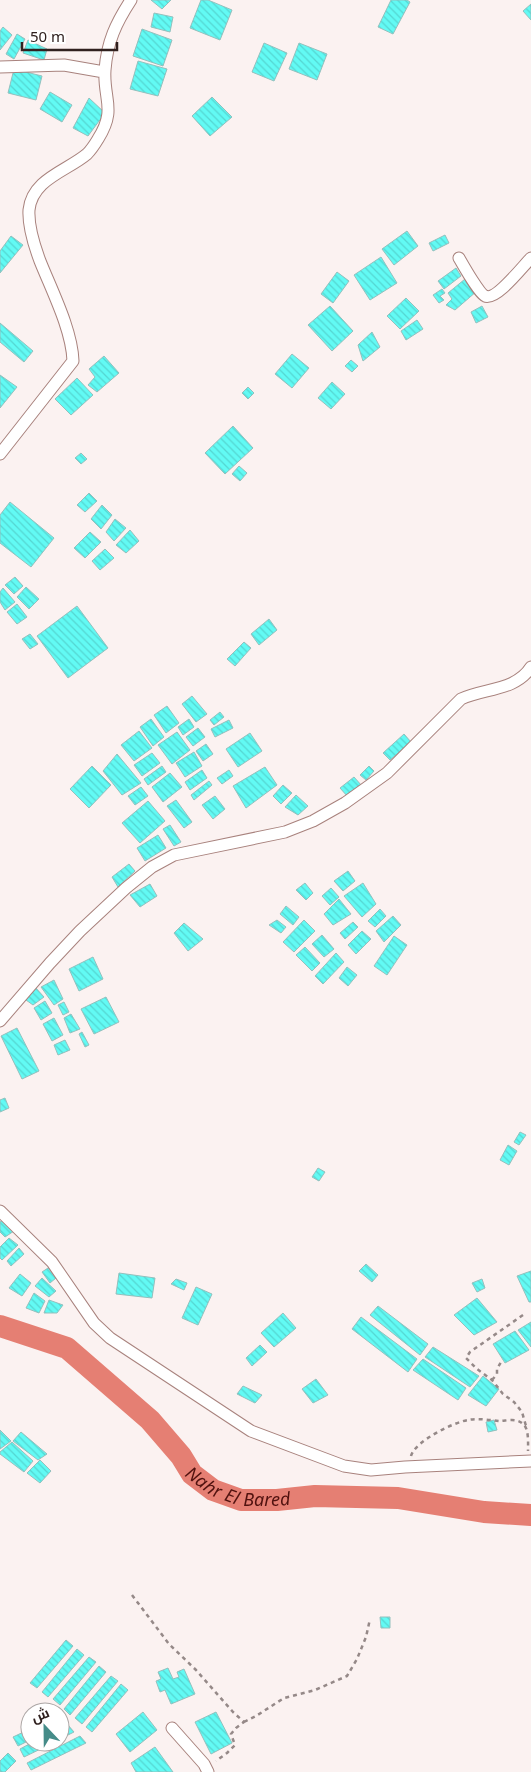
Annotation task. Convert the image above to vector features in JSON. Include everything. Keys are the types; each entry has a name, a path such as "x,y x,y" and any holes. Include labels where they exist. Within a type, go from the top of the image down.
{"street":[{"path":"0,454 73,361 70,340 33,242 29,209 34,194 44,182 88,154 106,125 109,106 104,72 107,50 116,23 131,0"},
{"path":"0,67 64,65 104,72"},
{"path":"458,258 480,292 488,297 494,296 501,290 531,258"},
{"path":"0,1021 50,963 80,932 126,888 152,867 174,855 285,832 312,821 345,803 386,773 461,699 475,693 504,687 516,682 531,667"},
{"path":"0,1211 52,1262 94,1323 110,1338 251,1430 344,1466 371,1470 530,1461"},
{"path":"172,1728 206,1770"}],"path":[{"path":"523,1315 470,1352 466,1358 476,1369 492,1380 503,1394 514,1402 522,1412 530,1461"},
{"path":"492,1380 497,1374 497,1369 501,1362"},
{"path":"408,1467 412,1452 420,1444 456,1423 469,1419 490,1419 517,1421 526,1428"},
{"path":"526,1428 531,1424"},
{"path":"132,1595 169,1644 244,1722"},
{"path":"206,1770 235,1745 230,1734 244,1722 284,1698 315,1690 347,1676 357,1659 366,1637 370,1619"}],"building":[{"path":"151,0 171,0 162,9"},
{"path":"201,0 208,0 232,10 220,40 190,28"},
{"path":"391,0 407,0 410,2 393,34 378,27"},
{"path":"531,4 531,20 523,11"},
{"path":"154,13 173,17 170,32 151,27"},
{"path":"3,27 12,35 0,50 0,31"},
{"path":"142,29 172,40 163,66 133,56"},
{"path":"17,34 25,39 14,59 6,54"},
{"path":"28,40 47,49 44,60 23,53"},
{"path":"264,43 287,53 274,81 252,72"},
{"path":"299,43 327,54 317,80 289,69"},
{"path":"138,61 167,69 158,96 130,89"},
{"path":"14,69 42,76 36,100 8,93"},
{"path":"50,92 72,105 62,122 40,109"},
{"path":"212,97 232,117 210,136 192,116"},
{"path":"89,98 105,113 88,136 73,128"},
{"path":"407,231 418,246 394,265 382,249"},
{"path":"445,235 449,243 433,251 429,243"},
{"path":"11,236 23,245 0,273 0,251"},
{"path":"381,257 397,283 370,300 354,275"},
{"path":"456,268 461,276 444,289 438,281"},
{"path":"337,272 349,281 333,303 321,294"},
{"path":"465,279 477,291 455,310 446,305 452,299 448,293"},
{"path":"442,289 445,293 440,296 444,300 439,303 433,295"},
{"path":"406,298 419,311 400,329 387,316"},
{"path":"330,306 353,331 332,351 308,325"},
{"path":"482,306 488,317 476,323 471,312"},
{"path":"417,320 423,329 406,340 401,331"},
{"path":"0,323 33,351 24,362 0,342"},
{"path":"372,332 380,347 363,361 358,345"},
{"path":"292,354 309,368 292,388 275,374"},
{"path":"104,356 119,373 97,392 88,385 95,377 89,369"},
{"path":"351,360 358,366 352,372 345,366"},
{"path":"0,375 17,387 0,408"},
{"path":"77,378 93,395 71,415 55,399"},
{"path":"332,382 345,394 331,409 318,398"},
{"path":"248,387 254,393 248,399 242,393"},
{"path":"233,426 253,448 225,474 205,453"},
{"path":"81,453 87,459 81,464 75,458"},
{"path":"239,466 247,473 240,481 232,474"},
{"path":"89,493 97,501 85,512 77,505"},
{"path":"10,502 54,538 31,567 0,543 0,515"},
{"path":"102,505 112,515 101,529 91,519"},
{"path":"115,519 126,528 114,541 106,532"},
{"path":"130,530 139,541 126,553 116,545"},
{"path":"90,532 101,542 85,558 74,548"},
{"path":"105,549 114,558 100,570 92,561"},
{"path":"15,577 23,586 14,594 5,585"},
{"path":"26,587 39,599 29,609 17,597"},
{"path":"3,588 15,602 5,610 0,602 0,592"},
{"path":"17,604 27,617 17,624 7,612"},
{"path":"77,606 108,648 68,678 37,636"},
{"path":"269,619 277,630 259,645 251,634"},
{"path":"30,634 38,644 30,649 22,639"},
{"path":"244,642 251,648 235,666 227,659"},
{"path":"192,696 207,714 196,722 182,704"},
{"path":"167,706 179,723 166,733 154,715"},
{"path":"220,712 224,717 214,725 210,720"},
{"path":"151,719 164,737 153,746 140,727"},
{"path":"189,719 194,727 183,735 178,727"},
{"path":"229,720 233,728 215,737 211,729"},
{"path":"198,728 205,737 193,746 186,737"},
{"path":"139,731 152,748 134,761 121,745"},
{"path":"177,732 190,750 172,764 158,745"},
{"path":"250,733 262,751 238,767 226,749"},
{"path":"404,734 411,742 390,760 383,753"},
{"path":"206,744 213,754 203,761 196,751"},
{"path":"194,752 202,766 185,777 176,763"},
{"path":"152,753 160,763 142,776 134,765"},
{"path":"117,754 141,783 122,795 103,771"},
{"path":"92,766 111,785 89,808 70,789"},
{"path":"162,766 166,772 148,785 144,779"},
{"path":"369,766 374,771 366,780 360,775"},
{"path":"265,767 277,785 246,808 233,786"},
{"path":"202,770 207,778 190,790 185,782"},
{"path":"229,770 233,776 222,784 217,778"},
{"path":"170,773 182,787 163,802 152,787"},
{"path":"354,777 362,786 348,797 340,788"},
{"path":"209,781 212,785 194,800 191,795"},
{"path":"283,785 292,793 281,804 273,796"},
{"path":"141,787 148,796 135,805 128,796"},
{"path":"296,795 308,806 298,815 285,807"},
{"path":"215,796 225,809 213,819 202,805"},
{"path":"176,800 192,822 184,828 167,806"},
{"path":"148,801 165,821 140,843 122,823"},
{"path":"170,825 181,842 174,846 163,829"},
{"path":"158,835 166,848 145,861 137,848"},
{"path":"129,864 135,871 118,887 112,877"},
{"path":"348,871 355,881 343,891 334,881"},
{"path":"305,883 313,893 306,900 296,890"},
{"path":"363,883 376,904 362,917 344,896"},
{"path":"150,884 157,896 140,907 130,895"},
{"path":"331,888 339,897 330,905 322,896"},
{"path":"339,899 351,914 333,925 324,914"},
{"path":"286,906 299,917 293,925 280,914"},
{"path":"380,909 386,916 375,927 368,921"},
{"path":"393,916 401,925 384,942 376,931"},
{"path":"277,920 286,927 281,933 269,925"},
{"path":"304,920 315,931 294,952 283,942"},
{"path":"353,922 358,927 345,939 340,933"},
{"path":"184,923 203,939 188,951 174,933"},
{"path":"362,931 371,939 356,954 348,945"},
{"path":"322,935 334,949 324,957 312,944"},
{"path":"394,936 407,945 387,975 374,966"},
{"path":"305,947 320,963 312,971 296,955"},
{"path":"336,953 344,962 323,984 315,976"},
{"path":"93,957 103,979 79,991 69,969"},
{"path":"347,967 357,975 348,986 339,978"},
{"path":"54,980 63,999 54,1005 41,987"},
{"path":"35,987 44,997 33,1005 26,1000"},
{"path":"106,997 119,1022 94,1034 81,1009"},
{"path":"45,1001 52,1013 41,1020 34,1008"},
{"path":"64,1002 69,1012 63,1015 58,1005"},
{"path":"71,1014 80,1029 70,1033 64,1018"},
{"path":"54,1018 63,1035 52,1041 43,1024"},
{"path":"17,1028 39,1071 22,1079 1,1036"},
{"path":"82,1032 89,1045 85,1047 79,1034"},
{"path":"65,1040 70,1050 58,1055 54,1045"},
{"path":"5,1098 9,1108 0,1112 0,1100"},
{"path":"520,1132 526,1135 519,1145 514,1142"},
{"path":"508,1145 517,1151 509,1165 500,1160"},
{"path":"318,1168 325,1172 319,1181 312,1177"},
{"path":"3,1220 14,1231 5,1237 0,1232 0,1222"},
{"path":"9,1238 18,1245 2,1260 0,1258 0,1247"},
{"path":"19,1248 24,1254 11,1266 7,1261"},
{"path":"366,1264 378,1275 372,1282 359,1271"},
{"path":"48,1268 56,1278 50,1283 42,1272"},
{"path":"531,1271 531,1302 529,1302 517,1276"},
{"path":"119,1273 155,1278 152,1298 116,1294"},
{"path":"20,1274 31,1283 22,1296 9,1288"},
{"path":"42,1278 56,1291 49,1297 35,1286"},
{"path":"176,1279 187,1283 184,1290 171,1284"},
{"path":"482,1279 485,1288 477,1292 472,1283"},
{"path":"196,1287 212,1294 198,1325 182,1318"},
{"path":"34,1293 45,1301 39,1313 26,1308"},
{"path":"477,1298 497,1322 474,1335 454,1315"},
{"path":"49,1300 63,1305 57,1313 44,1313"},
{"path":"378,1306 428,1344 420,1355 370,1315"},
{"path":"283,1313 296,1328 274,1347 261,1333"},
{"path":"361,1317 417,1359 408,1372 352,1329"},
{"path":"531,1322 531,1347 518,1330"},
{"path":"515,1331 529,1350 505,1363 493,1344"},
{"path":"260,1345 267,1352 252,1366 246,1358"},
{"path":"433,1347 479,1376 470,1387 425,1357"},
{"path":"423,1359 466,1388 458,1400 413,1370"},
{"path":"483,1376 499,1389 486,1406 468,1395"},
{"path":"316,1379 328,1395 313,1403 302,1389"},
{"path":"243,1386 262,1395 255,1403 237,1394"},
{"path":"494,1420 497,1430 488,1432 486,1422"},
{"path":"0,1430 11,1441 0,1449"},
{"path":"21,1432 47,1454 38,1460 13,1441"},
{"path":"12,1442 33,1461 24,1472 0,1454"},
{"path":"40,1460 51,1471 40,1483 27,1473"},
{"path":"380,1617 390,1617 390,1628 381,1628"},
{"path":"66,1640 73,1646 37,1688 30,1683"},
{"path":"77,1649 84,1655 48,1697 42,1692"},
{"path":"89,1657 96,1662 63,1702 56,1702 53,1699"},
{"path":"99,1666 106,1672 70,1715 70,1702"},
{"path":"168,1668 173,1679 179,1677 177,1672 184,1669 195,1694 171,1704 165,1690 160,1692 156,1681 161,1679 158,1672"},
{"path":"111,1676 118,1681 82,1724 75,1718"},
{"path":"121,1684 128,1690 92,1732 86,1727"},
{"path":"143,1712 157,1730 130,1752 116,1734"},
{"path":"216,1712 232,1743 211,1754 195,1722"},
{"path":"20,1734 20,1745 18,1746 13,1737"},
{"path":"80,1736 86,1743 70,1751 70,1741"},
{"path":"155,1747 173,1772 136,1772 131,1763"},
{"path":"22,1752 34,1752 24,1757"},
{"path":"49,1752 68,1752 31,1770 27,1763"},
{"path":"8,1753 16,1761 5,1772 0,1772 0,1761"}],"waterway":[{"name":"Nahr El Bared","path":"0,1326 67,1348 150,1420 181,1456 192,1474 213,1490 241,1500 277,1500 315,1496 398,1498 484,1512 531,1515"}]}
